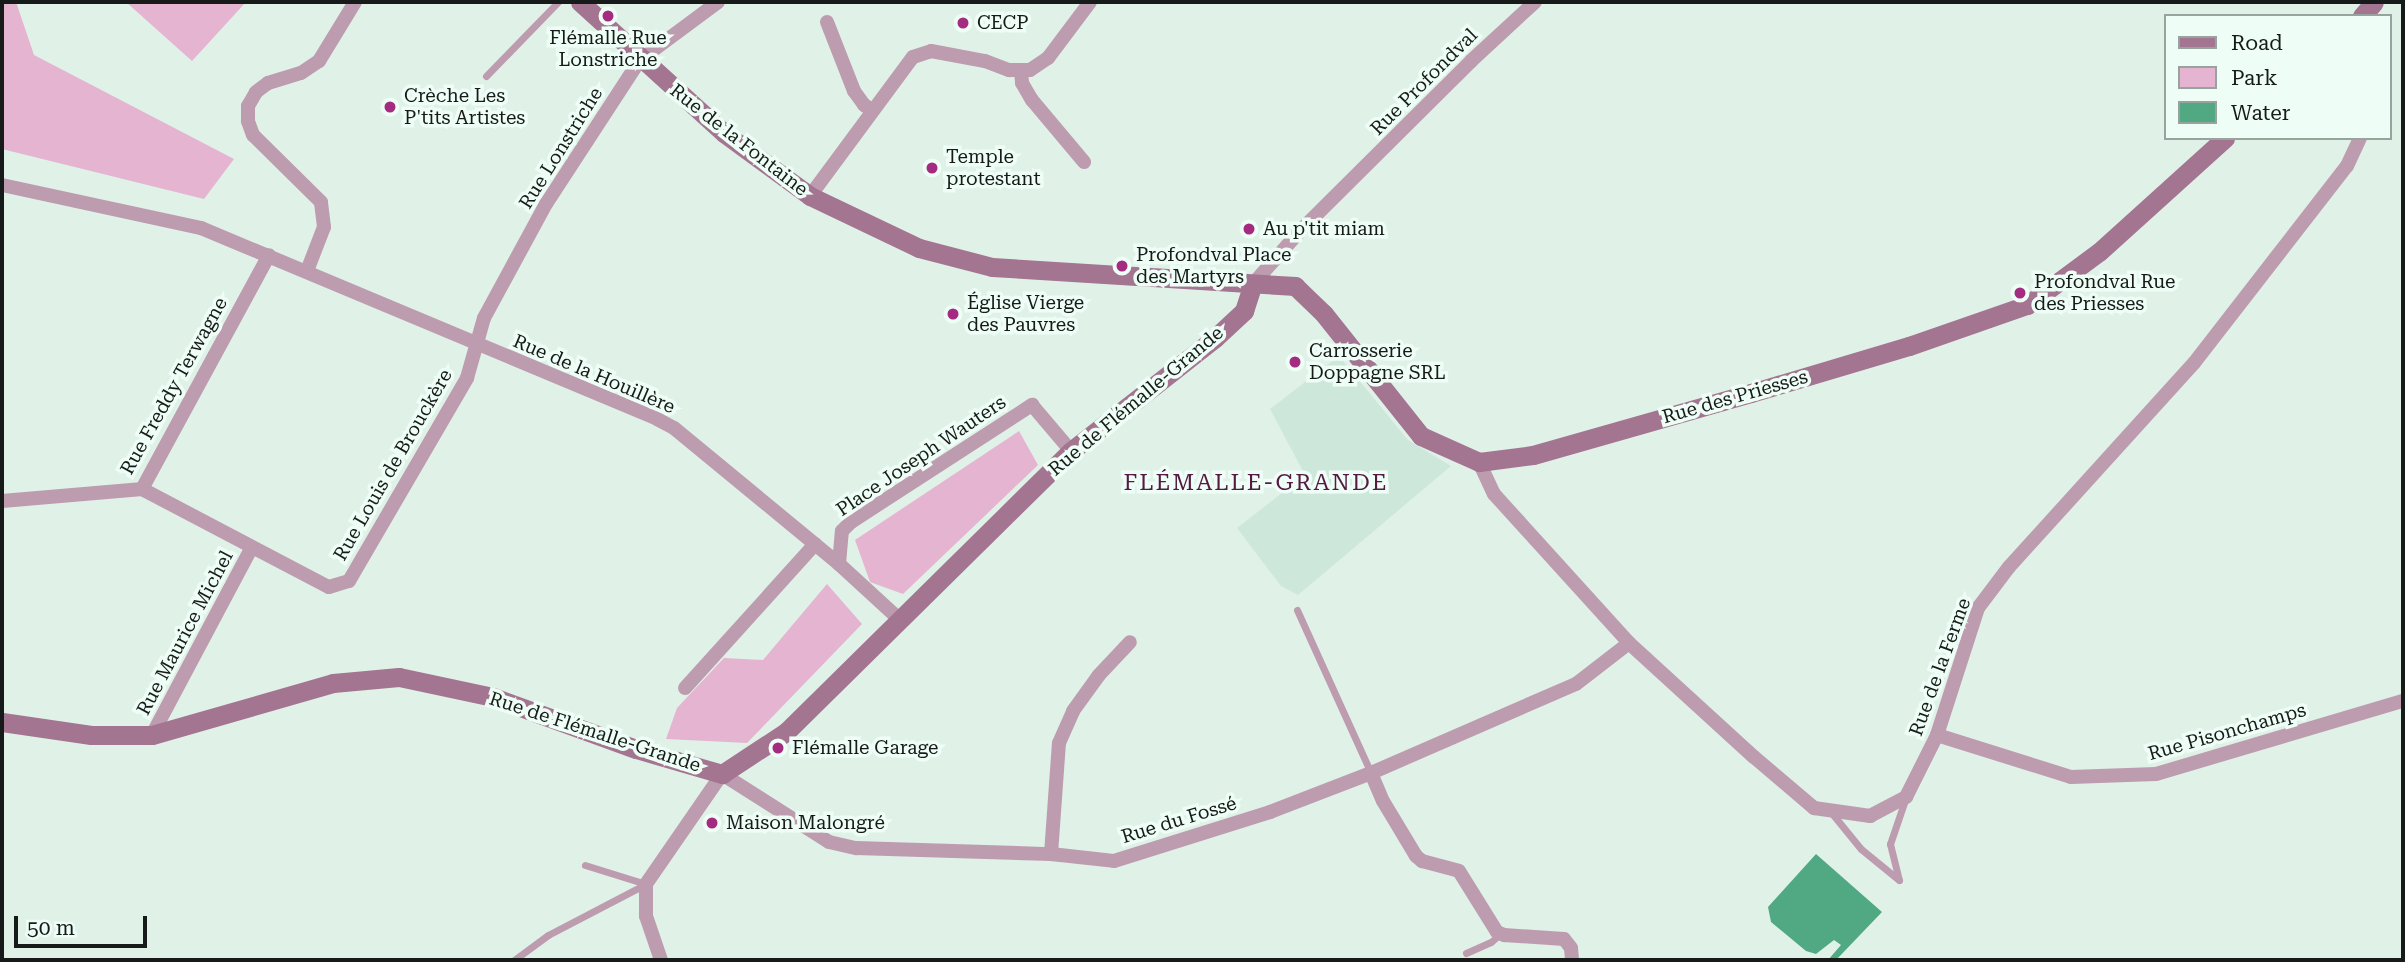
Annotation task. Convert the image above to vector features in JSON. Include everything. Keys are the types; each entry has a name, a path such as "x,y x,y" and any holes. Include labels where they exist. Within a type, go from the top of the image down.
{"street":[{"path":"307,271 324,228 321,202 253,135 248,121 248,106 256,92 268,83 314,65 355,2"},
{"name":"Rue de la Fontaine","path":"580,2 640,60 724,133 810,197 919,248 992,267 1253,284"},
{"name":"Rue Lonstriche","path":"475,345 484,318 546,204 640,60 718,2"},
{"path":"810,197 905,65 921,52 940,52 1021,71 1039,66 1090,2"},
{"name":"Rue Profondval","path":"1253,284 1299,232 1535,2"},
{"path":"827,22 855,90 864,105 872,110"},
{"path":"1021,71 1028,94 1084,162"},
{"name":"Rue des Priesses","path":"1479,462 1533,455 1751,393 1909,346 2027,305 2045,295 2099,252 2223,140"},
{"name":"Rue de la Ferme","path":"1906,797 1937,736 1978,608 2009,567 2202,353 2347,166 2359,140"},
{"name":"Rue de la Houillère","path":"2,185 201,228 674,428 839,564 899,619"},
{"name":"Rue Freddy Terwagne","path":"2,501 142,489 269,255"},
{"path":"1253,284 1294,286 1325,314 1421,436 1479,462 1493,494 1629,643 1814,808 1870,816 1906,797"},
{"name":"Rue de Flémalle-Grande","path":"2,722 91,735 152,735 333,683 399,677 493,697 636,749 722,774 786,732 1071,452 1244,311 1253,284"},
{"name":"Rue Louis de Brouckère","path":"142,489 251,549 329,587 349,581 467,378 475,345"},
{"name":"Place Joseph Wauters","path":"839,564 842,531 851,522 1032,405 1071,452"},
{"path":"685,688 815,544"},
{"name":"Rue Maurice Michel","path":"152,735 251,549"},
{"path":"1051,854 1059,743 1073,711 1099,675 1130,642"},
{"name":"Rue du Fossé","path":"722,774 829,842 856,848 1051,854 1114,861 1270,812 1371,772 1576,684 1629,643"},
{"name":"Rue Pisonchamps","path":"1937,736 2071,777 2156,774 2403,701"},
{"path":"1371,772 1416,856 1422,861 1458,871 1500,933 1564,939 1572,948 1572,960"},
{"path":"661,960 646,916 646,884 722,774"}],"lane":[{"path":"485,76 558,2"},
{"path":"1297,610 1371,772"},
{"path":"1830,810 1861,849 1899,880 1890,844 1906,797"},
{"path":"586,864 646,884"},
{"path":"513,960 548,935 646,884"},
{"path":"1466,953 1491,943 1500,933"}],"shaded area":[{"path":"1339,356 1408,440 1451,466 1298,595 1281,586 1237,528 1305,475 1270,409"}],"green space":[{"path":"2,2 16,2 34,55 234,159 204,199 2,149"},
{"path":"126,2 246,2 192,61"},
{"path":"1019,431 1038,465 903,594 870,582 855,540"},
{"path":"827,584 862,624 747,743 666,739 677,708 724,658 763,660"}],"water":[{"path":"1816,854 1882,912 1836,960 1828,960 1841,945 1834,940 1816,954 1806,951 1771,922 1768,907"}],"place":[{"name":"Flémalle Rue Lonstriche","path":"608,16"},
{"name":"CECP","path":"963,23"},
{"name":"Crèche Les P'tits Artistes","path":"390,107"},
{"name":"Temple protestant","path":"932,168"},
{"name":"Au p'tit miam","path":"1249,229"},
{"name":"Profondval Place des Martyrs","path":"1122,266"},
{"name":"Profondval Rue des Priesses","path":"2020,293"},
{"name":"Église Vierge des Pauvres","path":"953,314"},
{"name":"Carrosserie Doppagne SRL","path":"1295,362"},
{"name":"Flémalle Garage","path":"778,748"},
{"name":"Maison Malongré","path":"712,823"}],"district":[{"name":"FLÉMALLE-GRANDE","path":"1256,483"}]}
